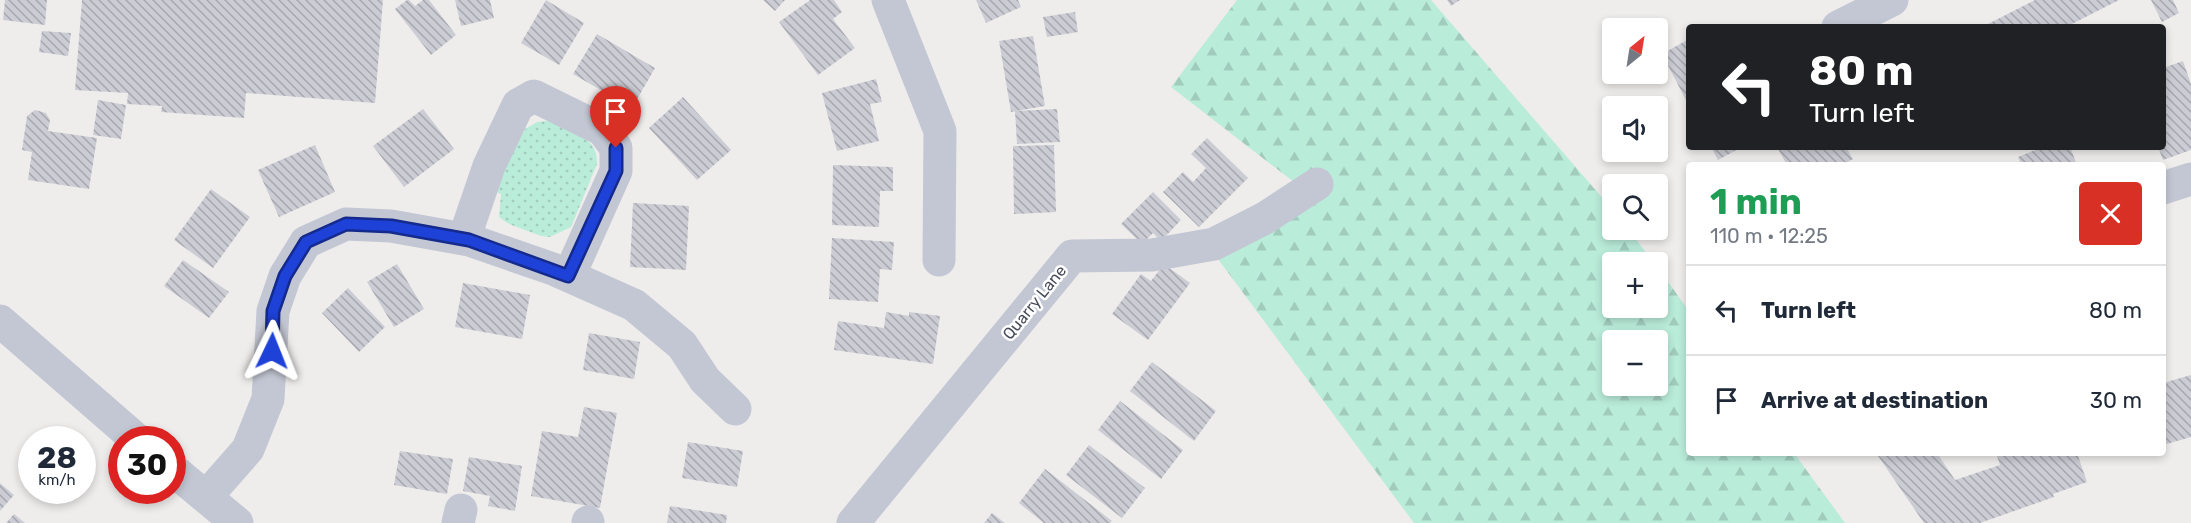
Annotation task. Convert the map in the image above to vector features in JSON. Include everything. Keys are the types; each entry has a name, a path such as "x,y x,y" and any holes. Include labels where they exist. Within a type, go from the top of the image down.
{"street":[{"path":"888,0 940,131 939,260"},
{"path":"1844,24 1892,0"},
{"path":"464,239 489,166 518,105 534,96 603,130 616,148 616,171 568,276"},
{"path":"2166,187 2191,179"},
{"name":"Quarry Lane","path":"853,523 1072,256 1152,255 1214,244 1265,218 1317,184"},
{"path":"206,497 248,449 268,399 273,311 285,276 306,242 346,224 391,226 464,239 568,276 634,305 682,345 705,380 735,409"},
{"path":"0,321 121,426"},
{"path":"186,481 237,523"}],"green space":[{"path":"1237,0 1431,0 1602,197 1602,240 1636,240 1646,252 1602,252 1602,318 1668,318 1668,282 1686,307 1686,456 1796,456 1845,523 1414,523 1215,255 1317,200 1171,87"},
{"path":"546,121 584,138 592,145 597,161 571,227 550,237 509,224 499,217 501,194 492,190 525,129 537,122"}],"building":[{"path":"5,0 47,0 45,25 3,20"},
{"path":"82,0 383,0 375,103 246,93 244,118 161,112 162,106 127,104 128,93 75,90"},
{"path":"407,0 415,6 423,0 429,0 456,35 431,55 395,9"},
{"path":"455,0 490,0 494,18 461,26"},
{"path":"546,0 584,23 559,65 521,43"},
{"path":"763,0 785,0 775,11"},
{"path":"810,0 834,0 842,12 833,19 855,48 818,75 779,22"},
{"path":"976,0 1018,0 1021,7 986,23"},
{"path":"1447,0 1460,0 1451,6"},
{"path":"2035,0 2119,0 2072,24 1988,24"},
{"path":"2151,0 2173,0 2179,13 2162,22"},
{"path":"1075,12 1078,32 1047,37 1043,17"},
{"path":"42,31 71,33 68,56 39,52"},
{"path":"597,34 655,68 632,108 573,74"},
{"path":"1033,36 1045,106 1011,112 999,41"},
{"path":"1686,41 1686,100 1668,66 1668,51"},
{"path":"2183,61 2191,84 2191,150 2163,160 2159,150 2166,150 2166,67"},
{"path":"876,79 882,102 870,104 879,141 837,151 822,93"},
{"path":"683,97 731,150 697,180 649,128"},
{"path":"98,100 126,105 121,139 93,135"},
{"path":"423,109 454,149 404,187 373,146"},
{"path":"1057,109 1060,142 1017,144 1015,111"},
{"path":"35,110 46,113 50,120 48,131 97,138 89,189 28,180 32,152 22,150 27,116"},
{"path":"1207,138 1248,178 1199,227 1163,192 1183,172 1193,182 1206,168 1191,154"},
{"path":"315,145 335,192 279,217 258,170"},
{"path":"1054,145 1056,212 1014,214 1013,146"},
{"path":"1713,150 1736,150 1718,160"},
{"path":"1779,150 1848,150 1853,159 1848,162 1785,162"},
{"path":"2036,150 2071,150 2076,162 2020,162 2018,157"},
{"path":"833,165 893,167 893,191 880,191 879,227 832,225"},
{"path":"211,189 250,217 213,268 174,240"},
{"path":"1153,192 1181,220 1161,241 1153,233 1142,244 1121,224"},
{"path":"633,203 689,206 686,270 630,267"},
{"path":"832,238 894,242 892,270 880,269 878,302 829,299"},
{"path":"183,260 229,292 209,318 164,286"},
{"path":"397,264 424,309 394,327 367,282"},
{"path":"1164,264 1190,283 1148,340 1112,314 1141,274 1151,281"},
{"path":"463,283 530,295 522,339 455,327"},
{"path":"348,288 385,327 359,352 322,313"},
{"path":"886,312 909,316 909,312 940,316 933,364 834,350 838,321 884,328"},
{"path":"589,333 640,342 634,379 583,370"},
{"path":"1152,362 1216,411 1194,441 1130,391"},
{"path":"2191,375 2191,437 2166,444 2166,382"},
{"path":"1120,401 1183,450 1161,479 1098,430"},
{"path":"584,407 617,413 600,508 531,496 542,431 578,437"},
{"path":"688,442 743,451 737,487 682,478"},
{"path":"1089,445 1145,488 1122,518 1066,475"},
{"path":"400,451 453,459 447,494 394,485"},
{"path":"1878,456 1939,456 1955,480 2000,465 1997,456 2078,456 2087,482 2053,494 2054,497 1980,523 1924,523"},
{"path":"469,457 522,466 515,511 488,506 490,496 463,491"},
{"path":"1045,469 1112,521 1110,523 1044,523 1019,503"},
{"path":"0,483 14,495 0,511"},
{"path":"670,506 727,515 726,523 667,523"},
{"path":"992,513 1005,523 984,523"},
{"path":"14,514 25,523 6,523"}],"route":[{"path":"272,351 273,311 285,276 306,242 346,224 391,226 469,240 568,276 616,171 616,148"}]}
